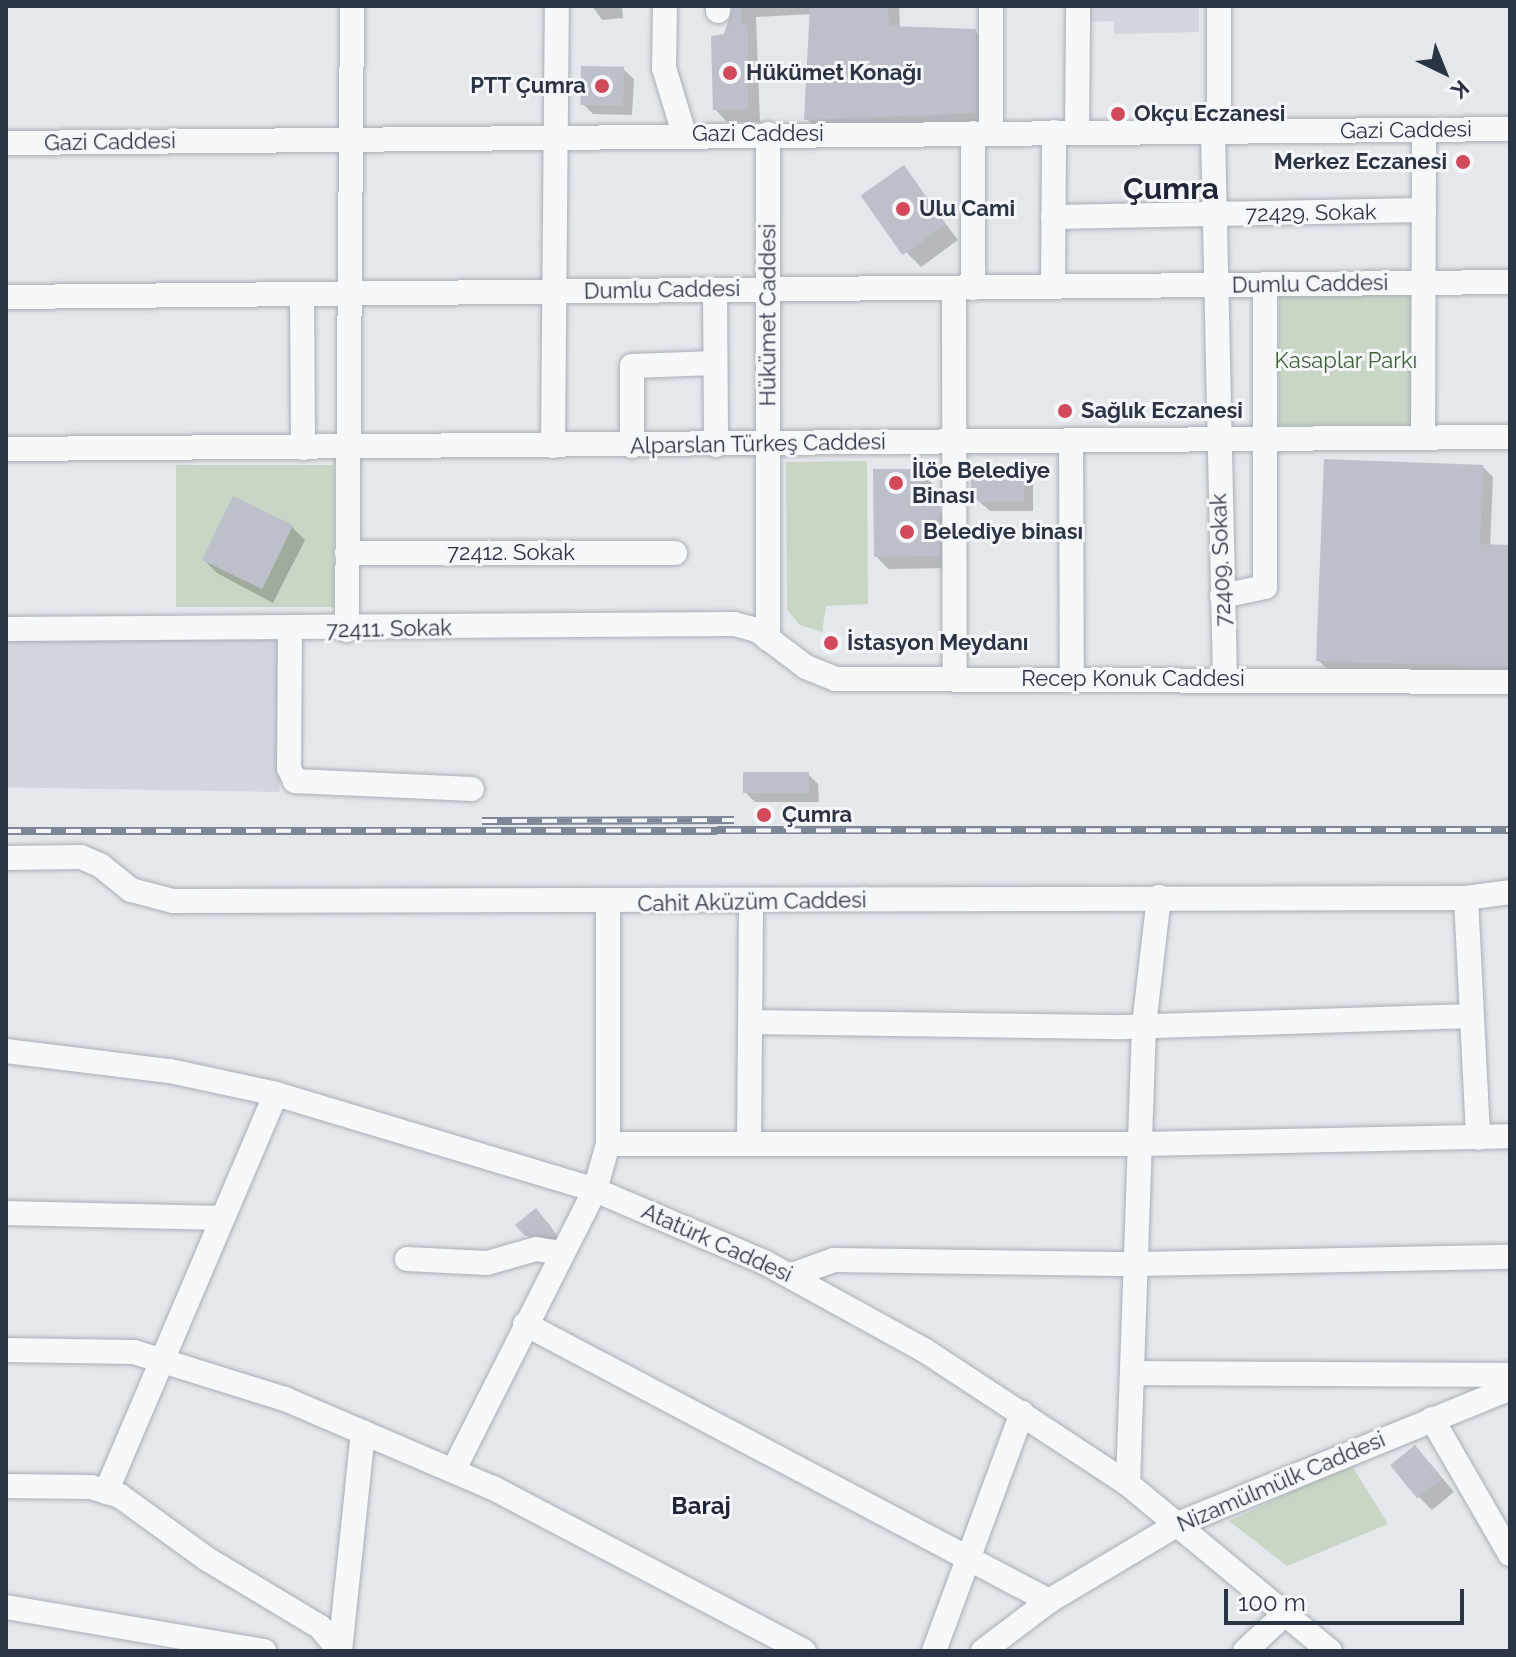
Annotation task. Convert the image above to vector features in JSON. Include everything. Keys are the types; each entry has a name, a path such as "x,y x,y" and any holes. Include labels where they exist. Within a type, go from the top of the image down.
{"street":[{"path":"347,630 352,6"},
{"path":"553,446 557,6"},
{"path":"665,6 666,79 684,134"},
{"path":"955,679 956,442 964,288 982,132 991,6"},
{"path":"1053,286 1053,217 1078,6"},
{"name":"72409. Sokak","path":"1219,6 1213,215 1225,680"},
{"name":"Gazi Caddesi","path":"6,143 684,134 1510,129"},
{"path":"1423,438 1424,130"},
{"name":"Hükümet Caddesi","path":"768,134 768,639"},
{"name":"72429. Sokak","path":"1053,217 1424,210"},
{"name":"Dumlu Caddesi","path":"6,297 1510,282"},
{"path":"1222,596 1265,587 1265,284"},
{"path":"715,290 716,445"},
{"path":"302,295 303,448"},
{"path":"632,446 632,366 715,363"},
{"name":"Alparslan Türkeş Caddesi","path":"6,449 1510,437"},
{"path":"1071,441 1072,679"},
{"name":"72412. Sokak","path":"347,553 675,553"},
{"name":"72411. Sokak","path":"6,629 347,630 734,624 768,639"},
{"path":"290,629 289,768 295,781 472,789"},
{"name":"Recep Konuk Caddesi","path":"768,639 806,667 835,679 1510,682"},
{"name":"Cahit Aküzüm Caddesi","path":"6,858 81,857 100,865 131,890 173,901 608,903 1159,897 1466,898 1510,892"},
{"path":"1128,1484 1144,1025 1159,897"},
{"path":"1466,898 1478,1138"},
{"path":"749,1144 751,902"},
{"path":"453,1471 560,1253 595,1190 608,1144 608,903"},
{"path":"750,1022 1144,1025 1472,1016"},
{"name":"Atatürk Caddesi","path":"6,1051 170,1071 276,1094 595,1190 792,1275 913,1343 1128,1484 1180,1523 1330,1651"},
{"path":"106,1492 161,1357 276,1094"},
{"path":"608,1144 1141,1144 1510,1136"},
{"path":"6,1213 221,1218"},
{"path":"407,1259 487,1263 536,1249 560,1253"},
{"path":"792,1275 834,1260 1137,1264 1510,1257"},
{"path":"525,1324 1049,1601"},
{"path":"6,1350 161,1357 285,1399 453,1471 621,1552 804,1651"},
{"path":"1133,1373 1510,1375"},
{"name":"Nizamülmülk Caddesi","path":"983,1651 1049,1601 1180,1523 1510,1388"},
{"path":"934,1651 1022,1413"},
{"path":"1432,1419 1510,1554"},
{"path":"340,1651 363,1432"},
{"path":"6,1486 106,1492 320,1627 340,1651"},
{"path":"6,1607 264,1651"},
{"path":"1245,1651 1287,1612"},
{"path":"340,1651 347,1651"}],"shaded area":[{"path":"1083,6 1199,6 1199,32 1114,34 1114,21 1084,22"},
{"path":"6,633 282,638 279,792 6,787"}],"green space":[{"name":"Kasaplar Parkı","path":"1279,294 1412,294 1412,426 1279,426"},
{"path":"867,461 868,604 826,606 822,632 800,625 787,610 786,462"},
{"path":"176,465 334,465 334,607 176,607"},
{"path":"1351,1464 1388,1524 1287,1566 1229,1521"}],"building":[{"name":"Hükümet Konağı","path":"733,6 741,6 741,24 747,24 748,110 713,110 711,36 724,34"},
{"path":"810,6 888,6 889,26 976,29 976,113 804,120"},
{"name":"PTT Çumra","path":"581,66 624,67 623,106 580,105"},
{"name":"Ulu Cami","path":"904,165 946,225 902,255 861,195"},
{"path":"1324,459 1483,465 1480,544 1510,545 1510,667 1316,661"},
{"path":"971,466 1024,467 1024,502 978,502 978,497 971,497"},
{"name":"Belediye binası","path":"873,469 920,469 921,506 940,505 940,556 874,557"},
{"path":"233,496 293,525 262,589 202,560"},
{"name":"Çumra","path":"743,772 809,772 809,793 743,793"},
{"path":"536,1208 556,1234 554,1237 525,1236 515,1225"},
{"path":"1415,1445 1442,1478 1417,1499 1390,1465"}],"railway":[{"path":"482,821 734,820"},
{"path":"6,831 1510,830"}],"place":[{"name":"Hükümet Konağı","path":"730,73"},
{"name":"PTT Çumra","path":"602,86"},
{"name":"Okçu Eczanesi","path":"1118,114"},
{"name":"Merkez Eczanesi","path":"1463,162"},
{"name":"Ulu Cami","path":"903,209"},
{"name":"Sağlık Eczanesi","path":"1065,411"},
{"name":"İlöe Belediye Binası","path":"896,483"},
{"name":"Belediye binası","path":"907,532"},
{"name":"İstasyon Meydanı","path":"831,643"},
{"name":"Çumra","path":"764,815"}],"district":[{"name":"Çumra","path":"1171,189"},
{"name":"Baraj","path":"701,1506"}]}
